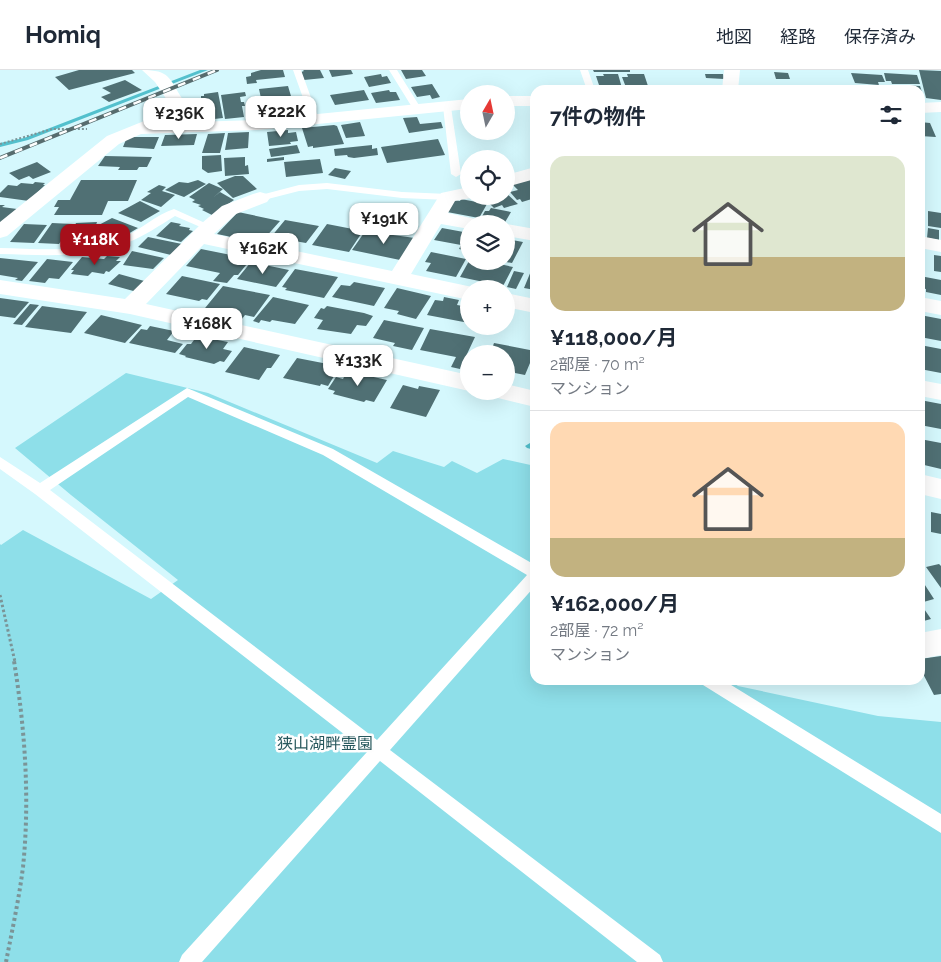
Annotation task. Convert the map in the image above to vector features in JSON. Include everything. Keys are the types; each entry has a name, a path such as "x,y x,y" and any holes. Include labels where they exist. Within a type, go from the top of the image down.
{"street":[{"path":"150,70 161,78 175,100 173,114 179,122 190,127"},
{"path":"730,85 732,70"},
{"path":"515,101 530,101"},
{"path":"136,129 257,125 460,105"},
{"path":"925,108 941,107"},
{"path":"0,232 114,140 173,114"},
{"path":"515,178 530,174"},
{"path":"398,278 448,197 460,194"},
{"path":"130,307 204,232 229,210 260,198"},
{"path":"436,217 460,222"},
{"path":"204,232 460,291"},
{"path":"515,232 530,234"},
{"path":"925,243 941,246"},
{"path":"0,287 130,307 460,381"},
{"path":"515,302 530,305"},
{"path":"925,305 941,308"},
{"path":"925,389 941,392"},
{"path":"515,394 530,398"},
{"path":"925,485 941,489"},
{"path":"925,645 941,642"}],"lane":[{"path":"298,70 315,120"},
{"path":"393,70 418,110"},
{"path":"584,70 589,85"},
{"path":"447,107 456,174"},
{"path":"260,198 299,188 327,186 402,195 448,197"},
{"path":"0,251 40,252 96,249 124,241 174,212 204,232"},
{"path":"40,490 187,392 328,452 530,569"},
{"path":"0,462 40,490 653,962"},
{"path":"189,962 530,582"},
{"path":"717,685 941,824"}],"path":[{"path":"0,144 52,129 136,129"},
{"path":"0,595 9,630 21,711 26,796 25,839 6,962"}],"green space":[{"name":"狭山湖畔霊園","path":"126,373 208,393 377,463 393,451 444,467 452,461 477,473 503,459 530,465 530,685 736,685 878,716 941,722 941,962 0,962 0,544 23,530 151,599 178,580 15,448"}],"building":[{"path":"79,70 132,70 135,73 69,90 55,77"},
{"path":"261,70 283,70 285,77 256,80 257,83 247,84 246,77 251,76 251,73"},
{"path":"303,70 320,70 324,78 304,80 301,72"},
{"path":"329,70 351,70 353,74 332,77"},
{"path":"401,70 422,70 426,76 406,79"},
{"path":"593,70 630,70 630,72 594,72"},
{"path":"919,70 941,71 941,100 926,98 925,85 923,85"},
{"path":"774,72 788,73 790,79 776,79"},
{"path":"851,73 882,75 885,82 878,82 879,85 855,83"},
{"path":"884,73 917,75 920,84 892,84 891,81 886,81"},
{"path":"381,74 382,77 387,76 391,83 369,87 364,77"},
{"path":"603,74 618,74 621,85 599,85 596,76 604,76"},
{"path":"627,74 644,74 648,85 625,85 622,77 628,77"},
{"path":"705,74 723,74 724,79 706,78"},
{"path":"125,80 142,90 109,102 101,97 111,93 102,88"},
{"path":"432,84 440,97 432,99 430,95 417,97 411,87"},
{"path":"288,86 296,113 272,116 268,102 262,103 259,89"},
{"path":"364,90 369,100 335,105 330,95"},
{"path":"389,90 390,92 396,92 400,100 376,103 371,93"},
{"path":"218,92 223,118 197,121 195,106 191,106 191,99 201,98 204,94"},
{"path":"245,92 246,96 240,97 241,102 244,102 245,106 242,106 244,117 225,119 221,95"},
{"path":"417,117 420,124 441,122 443,128 409,133 403,118"},
{"path":"360,122 365,136 346,138 341,125"},
{"path":"925,122 930,123 936,137 925,136"},
{"path":"337,126 344,144 308,147 302,128"},
{"path":"288,130 288,133 296,132 298,141 290,142 291,144 269,146 267,132"},
{"path":"249,132 248,148 225,150 228,133"},
{"path":"225,133 220,153 202,153 208,134"},
{"path":"197,134 194,145 161,146 165,135"},
{"path":"127,137 159,137 154,149 123,147"},
{"path":"438,139 445,155 387,163 381,147"},
{"path":"297,145 300,153 271,157 269,149"},
{"path":"372,145 372,149 377,148 378,155 354,158 347,155 335,156 334,149"},
{"path":"221,155 222,171 208,173 202,169 202,156"},
{"path":"105,156 152,157 147,167 139,167 137,170 118,170 120,167 98,166"},
{"path":"245,157 245,166 248,165 249,174 225,176 224,158"},
{"path":"284,157 284,160 267,162 267,159"},
{"path":"320,159 323,173 286,177 284,162"},
{"path":"37,162 51,172 33,179 29,176 19,180 9,173"},
{"path":"335,168 351,171 345,179 328,175"},
{"path":"235,176 243,176 257,189 233,198 217,183"},
{"path":"530,179 530,200 522,202 520,199 517,200 515,191 518,190 515,187 515,183"},
{"path":"81,180 137,180 128,201 108,201 102,215 54,215 59,207 54,207 58,200 70,200"},
{"path":"198,180 206,184 184,197 165,190 179,182 188,183"},
{"path":"35,182 45,183 43,185 45,185 29,201 0,197 0,193 8,185 17,186 21,183 33,184"},
{"path":"209,183 223,189 214,197 220,192 234,200 212,215 202,210 204,209 198,206 201,205 192,202 195,200 189,197"},
{"path":"159,185 166,187 162,191 175,195 161,207 141,200 151,193 147,192"},
{"path":"455,200 460,201 460,205 486,205 481,215 463,215 447,212"},
{"path":"140,201 160,211 141,222 118,213"},
{"path":"0,205 17,209 3,222 0,222"},
{"path":"491,205 502,205 494,208"},
{"path":"502,205 514,205 504,208"},
{"path":"491,208 511,212 509,215 483,215 485,211 489,211"},
{"path":"928,211 941,213 941,228 928,226"},
{"path":"238,212 280,221 264,239 240,234 236,238 217,234"},
{"path":"112,218 138,228 128,234 124,232 118,236 106,232 103,234 95,230 95,227"},
{"path":"285,220 319,226 306,243 271,237"},
{"path":"97,222 90,243 67,244 76,223"},
{"path":"171,222 181,224 179,226 190,228 189,230 193,231 181,242 156,236"},
{"path":"52,223 73,224 59,244 38,243"},
{"path":"24,224 47,225 34,243 10,242"},
{"path":"327,224 363,231 349,252 312,245"},
{"path":"442,228 460,231 460,245 434,240"},
{"path":"928,228 939,230 939,240 927,238"},
{"path":"366,230 415,238 400,260 352,250"},
{"path":"148,237 182,244 171,255 138,247"},
{"path":"515,241 523,242 515,257"},
{"path":"201,249 251,259 238,275 234,275 227,283 213,281 220,273 186,266"},
{"path":"132,251 164,258 153,269 123,265"},
{"path":"431,252 460,258 460,270 456,277 426,271 431,263 425,262"},
{"path":"934,255 941,256 941,272 934,271"},
{"path":"107,256 120,257 116,261 121,261 109,272 106,271 104,274 92,272 88,276 71,274 74,270 71,270 82,257 104,259"},
{"path":"0,258 38,262 22,281 15,280 18,278 0,275"},
{"path":"47,259 73,262 59,279 49,278 45,283 29,281"},
{"path":"251,262 289,270 276,287 237,279"},
{"path":"295,269 338,277 324,298 285,290 287,288 282,287"},
{"path":"464,270 511,270 506,280 474,280 460,277"},
{"path":"514,271 524,273 516,289 515,280 510,280"},
{"path":"530,273 530,289 524,288"},
{"path":"119,274 148,282 137,292 108,284"},
{"path":"182,276 220,284 207,300 202,299 199,301 166,294"},
{"path":"925,277 941,280 941,295 926,292"},
{"path":"354,282 385,288 374,306 332,297 341,285 350,286"},
{"path":"223,286 270,295 254,317 245,315 242,319 236,318 235,320 201,313"},
{"path":"397,288 431,296 416,319 397,314 399,311 384,308"},
{"path":"273,297 309,305 295,324 272,320 270,322 261,320 259,323 253,321"},
{"path":"444,297 459,300 457,305 460,306 460,321 427,315 435,300 443,301"},
{"path":"0,298 29,302 15,318 0,316"},
{"path":"30,304 39,305 22,325 13,324"},
{"path":"42,306 87,312 71,333 25,327"},
{"path":"327,306 373,316 366,326 357,325 351,334 317,329 323,320 314,318 321,308 324,309"},
{"path":"101,315 142,325 125,343 84,333"},
{"path":"925,316 941,319 941,341 925,338"},
{"path":"384,320 424,328 412,350 393,346 395,343 373,338"},
{"path":"150,326 174,331 167,340 183,344 175,353 129,343 141,329 147,330"},
{"path":"430,329 475,337 471,345 460,345 460,369 451,367 456,357 420,350"},
{"path":"197,336 228,342 223,349 232,351 224,362 220,361 214,364 179,354"},
{"path":"925,346 941,349 941,373 925,370"},
{"path":"244,347 280,355 271,368 267,368 259,380 225,372"},
{"path":"515,347 530,350 530,363 525,375 515,373"},
{"path":"297,358 333,365 339,368 328,386 283,378"},
{"path":"347,371 387,380 374,402 366,400 364,402 333,394 335,391 328,389 336,377 343,379"},
{"path":"403,385 418,389 419,386 440,390 426,417 390,408"},
{"path":"925,401 941,404 941,429 925,426"},
{"path":"925,440 941,443 941,469 925,465"},
{"path":"931,512 941,514 941,534 931,532"},
{"path":"939,564 941,566 941,588 926,567"},
{"path":"925,585 934,599 925,602"},
{"path":"925,610 931,619 925,621"},
{"path":"941,656 941,694 934,695 925,678 925,658"}],"waterway":[{"path":"0,145 26,139 205,70"}],"railway":[{"path":"0,158 217,70"}]}
